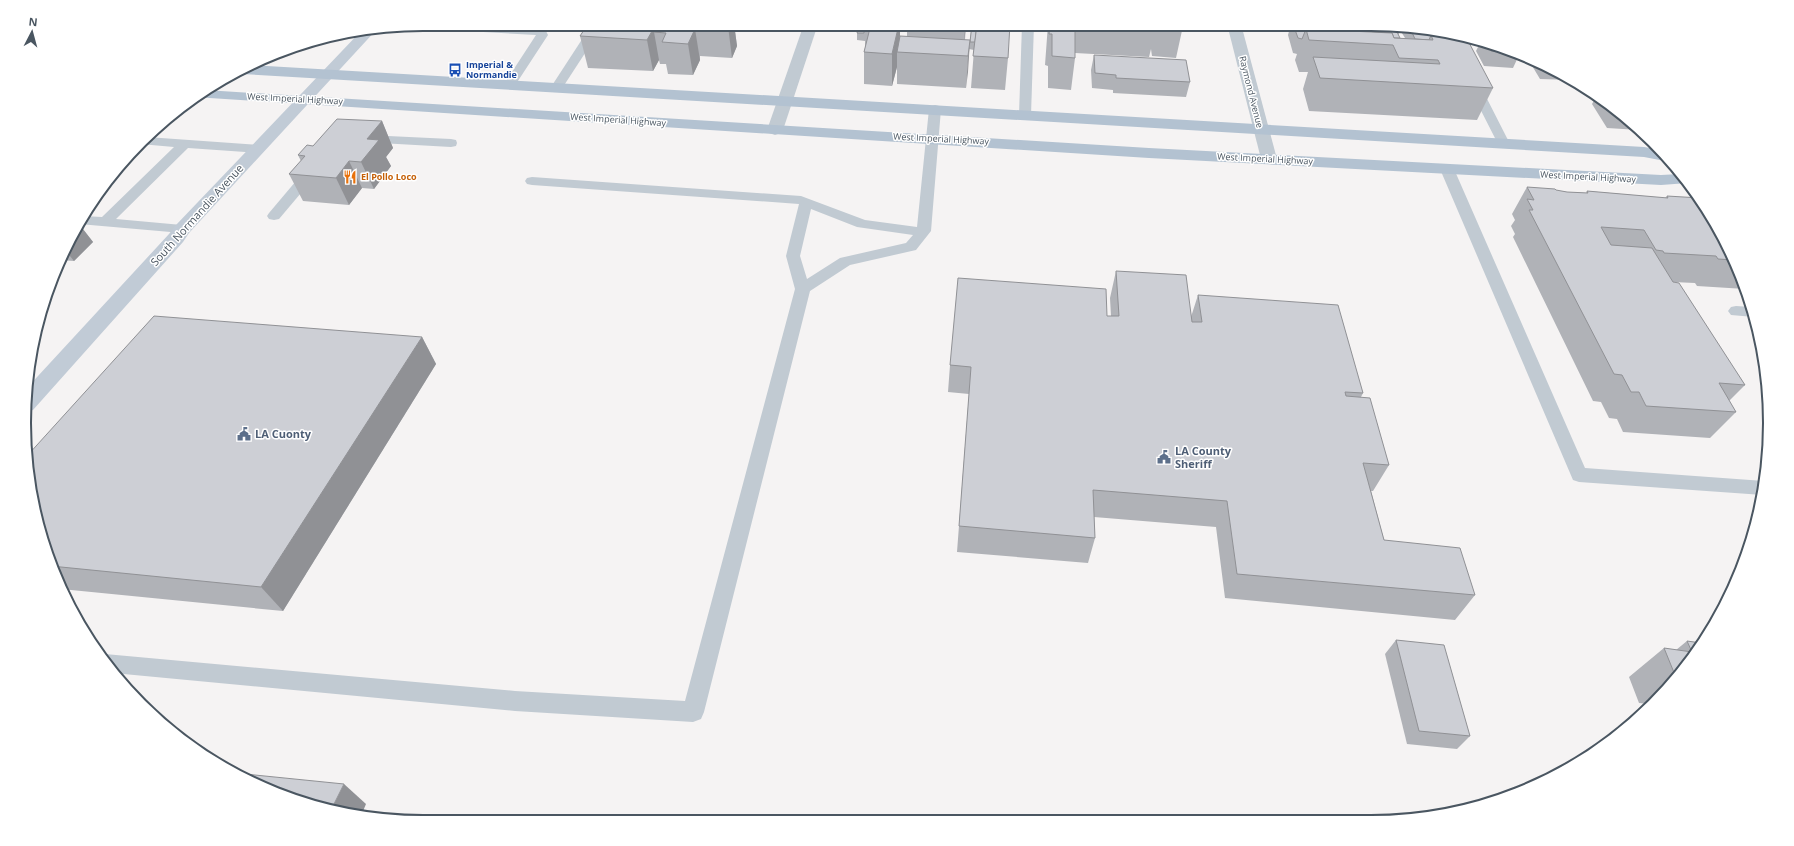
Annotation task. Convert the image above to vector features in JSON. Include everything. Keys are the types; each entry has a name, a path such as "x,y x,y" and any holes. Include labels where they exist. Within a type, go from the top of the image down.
{"main road":[{"name":"South Normandie Avenue","path":"32,396 176,238 182,229 365,35"},
{"path":"255,69 1644,152 1656,154"},
{"name":"West Imperial Highway","path":"209,95 1353,164 1661,180 1678,179"},
{"path":"1353,164 1382,152 1567,162 1644,152"}],"street":[{"path":"775,130 810,31"},
{"name":"Raymond Avenue","path":"1236,31 1269,159"}],"lane":[{"path":"510,84 542,35 542,33 538,31"},
{"path":"557,87 593,31"},
{"path":"1025,115 1028,31"},
{"path":"1450,40 1504,144"},
{"path":"803,289 845,261 911,247 924,231 931,139 935,109"},
{"path":"353,139 451,143"},
{"path":"151,142 258,149"},
{"path":"105,222 185,144"},
{"path":"274,216 319,163"},
{"path":"1447,169 1579,475 1757,488"},
{"path":"532,181 793,200 806,202 862,224 911,231 924,231"},
{"path":"114,664 516,701 694,712 803,289 793,256 806,202"},
{"path":"88,221 182,229"},
{"path":"1736,310 1747,311"}],"building":[{"path":"583,31 652,31 647,40 580,36"},
{"path":"694,31 688,44 662,42 666,33 654,32"},
{"path":"858,31 864,31 864,33 857,33"},
{"path":"869,31 897,31 892,54 864,52"},
{"path":"971,31 976,31 975,42 970,42"},
{"path":"976,31 1010,31 1008,58 973,56"},
{"path":"1049,31 1075,31 1075,58 1052,56 1052,34 1049,34"},
{"path":"1296,31 1305,31 1302,39 1298,38"},
{"path":"1307,31 1349,31 1392,33 1394,38 1433,40 1431,36 1469,43 1493,88 1320,78 1313,57 1440,64 1438,60 1399,58 1393,45 1309,40"},
{"path":"1364,32 1397,32 1400,38 1394,38 1392,33"},
{"path":"1412,33 1431,36 1429,40 1415,39"},
{"path":"900,36 970,40 968,56 897,52"},
{"path":"1094,55 1186,60 1190,82 1116,78 1116,75 1095,73"},
{"path":"337,119 382,121 367,139 379,140 361,162 349,161 336,178 289,174 305,156 298,155 307,145 313,146"},
{"path":"1527,187 1555,189 1567,192 1588,193 1587,191 1668,198 1667,196 1692,197 1710,227 1727,260 1718,259 1716,256 1664,253 1663,251 1656,250 1644,230 1601,227 1611,245 1652,248 1673,282 1679,283 1745,385 1719,383 1736,412 1646,406 1639,392 1631,392 1622,375 1614,374 1529,210 1533,210 1527,199 1534,200"},
{"name":"LA County Sheriff","path":"1116,271 1186,275 1192,322 1202,322 1198,295 1338,305 1363,393 1345,392 1346,396 1370,398 1389,465 1363,463 1384,540 1460,548 1475,595 1237,574 1227,501 1093,490 1095,538 959,526 971,367 950,365 958,278 1106,289 1107,316 1119,316"},
{"name":"LA Cuonty","path":"154,316 422,337 261,587 59,567 44,524 34,474 32,450"},
{"path":"1396,640 1444,645 1470,736 1419,731"},
{"path":"1687,641 1696,642 1691,650"},
{"path":"1664,648 1689,652 1674,672"},
{"path":"249,774 344,784 334,804 297,794"}],"place":[{"name":"Imperial & Normandie","path":"455,70"},
{"name":"El Pollo Loco","path":"350,177"},
{"name":"LA Cuonty","path":"244,434"},
{"name":"LA County Sheriff","path":"1164,457"}]}
